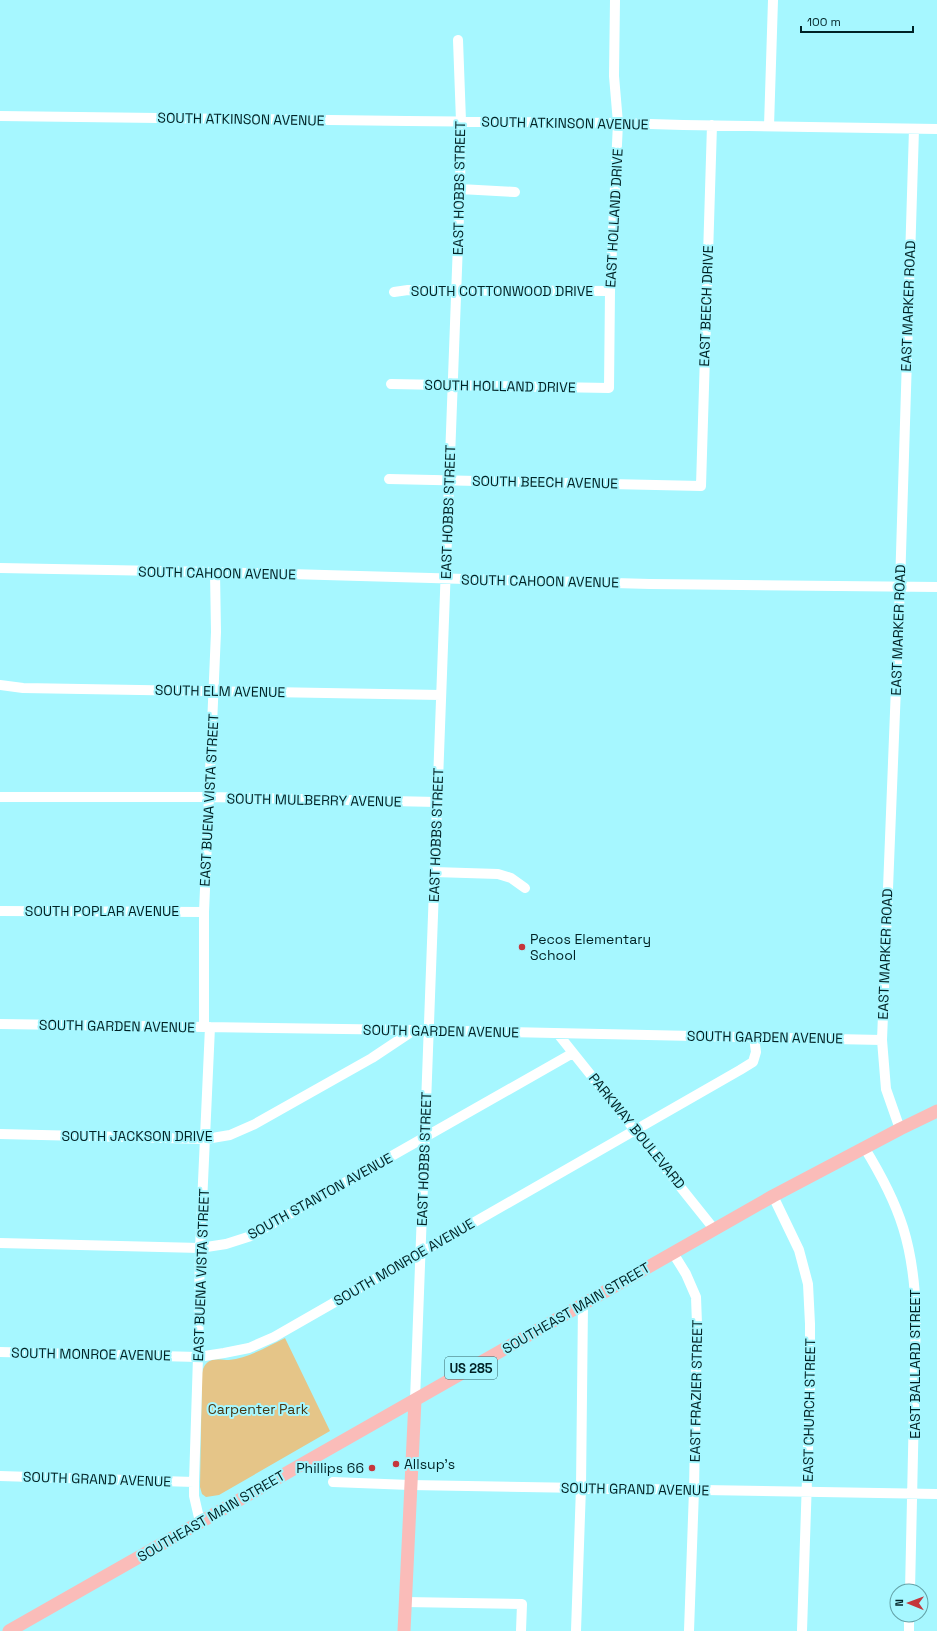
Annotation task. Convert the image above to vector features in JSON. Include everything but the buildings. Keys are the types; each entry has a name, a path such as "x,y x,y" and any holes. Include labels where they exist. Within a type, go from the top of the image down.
{"main road":[{"name":"SOUTHEAST MAIN STREET","path":"9,1631 773,1196 900,1128 937,1111"},
{"name":"EAST HOBBS STREET","path":"404,1631 415,1400"}],"street":[{"name":"EAST HOLLAND DRIVE","path":"609,388 610,291 618,123 614,76 615,0"},
{"path":"769,126 773,0"},
{"name":"EAST HOBBS STREET","path":"415,1400 426,1138 434,872 460,189 461,121 458,40"},
{"name":"SOUTH ATKINSON AVENUE","path":"0,116 618,123 937,129"},
{"name":"EAST BEECH DRIVE","path":"700,486 712,125"},
{"name":"EAST MARKER ROAD","path":"900,1128 886,1089 882,1040 900,586 914,129"},
{"path":"460,189 515,192"},
{"name":"SOUTH COTTONWOOD DRIVE","path":"394,292 408,290 610,291"},
{"name":"SOUTH HOLLAND DRIVE","path":"391,384 609,388"},
{"name":"SOUTH BEECH AVENUE","path":"388,479 700,486"},
{"name":"SOUTH CAHOON AVENUE","path":"0,568 665,584 937,587"},
{"name":"EAST BUENA VISTA STREET","path":"200,1522 194,1496 194,1482 200,1248 206,1139 207,1028 204,912 214,691 216,572"},
{"name":"SOUTH ELM AVENUE","path":"0,686 23,688 441,695"},
{"name":"SOUTH MULBERRY AVENUE","path":"0,797 209,797 437,802"},
{"path":"434,872 498,874 512,878 525,888"},
{"name":"SOUTH POPLAR AVENUE","path":"0,911 204,912"},
{"name":"SOUTH GARDEN AVENUE","path":"0,1024 414,1030 882,1040"},
{"name":"SOUTH JACKSON DRIVE","path":"0,1134 206,1139 230,1135 255,1124 372,1058 414,1030"},
{"name":"PARKWAY BOULEVARD","path":"558,1034 570,1054 635,1130 714,1230"},
{"name":"SOUTH MONROE AVENUE","path":"0,1352 198,1357 249,1348 421,1252 753,1062 756,1052 754,1037"},
{"name":"SOUTH STANTON AVENUE","path":"0,1243 200,1248 226,1244 251,1236 426,1138 570,1054"},
{"name":"EAST BALLARD STREET","path":"864,1147 882,1177 894,1201 903,1225 911,1254 915,1284 914,1494 910,1583"},
{"name":"EAST CHURCH STREET","path":"773,1196 799,1250 808,1284 810,1324 807,1492 802,1631"},
{"name":"EAST FRAZIER STREET","path":"673,1253 686,1274 696,1297 698,1324 689,1631"},
{"path":"576,1631 581,1488 583,1304"},
{"name":"SOUTH GRAND AVENUE","path":"0,1476 194,1482"},
{"name":"SOUTH GRAND AVENUE","path":"333,1482 410,1485 937,1494"},
{"path":"405,1602 522,1604 521,1631"}],"green space":[{"name":"Carpenter Park","path":"285,1338 330,1431 219,1495 206,1497 202,1494 200,1487 202,1373 204,1367 210,1361 229,1360 244,1357"}],"place":[{"name":"Pecos Elementary School","path":"522,947"},
{"name":"Allsup's","path":"396,1464"},
{"name":"Phillips 66","path":"372,1468"}]}
